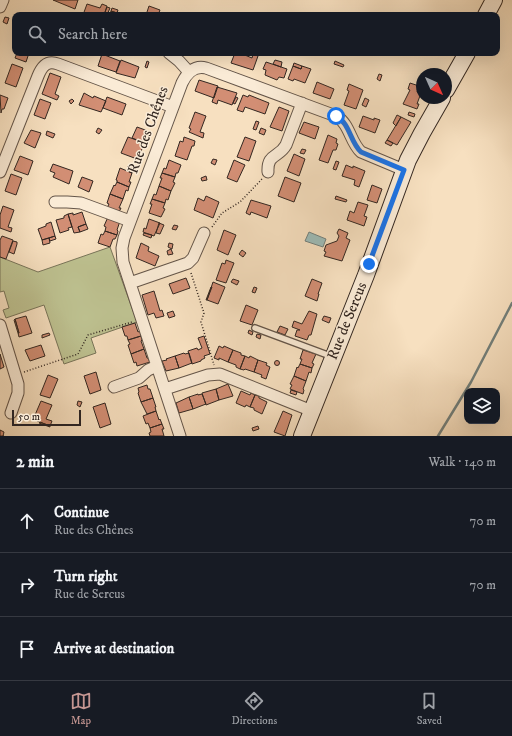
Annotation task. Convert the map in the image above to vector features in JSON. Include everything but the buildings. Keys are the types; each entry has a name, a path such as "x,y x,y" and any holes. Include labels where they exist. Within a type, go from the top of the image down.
{"street":[{"path":"0,7 3,0"},
{"path":"488,12 494,0"},
{"path":"173,56 189,72 199,67 206,68 336,116 346,125 356,147 361,152 404,170"},
{"path":"452,79 465,56"},
{"path":"0,172 39,72 48,58 65,67 173,108"},
{"name":"Rue des Chênes","path":"180,436 123,262 122,253 123,243 130,221 182,83 189,72"},
{"path":"268,172 268,164 270,159 282,151 286,145 302,103"},
{"name":"Rue de Sercus","path":"302,436 364,279 404,170 419,137 438,104"},
{"path":"55,202 81,203 130,221"},
{"path":"130,283 188,264 194,258 204,233"},
{"path":"1,330 17,374 19,389 11,413"},
{"path":"114,387 139,378 148,370 157,366"},
{"path":"165,389 216,374 312,411"}],"lane":[{"path":"255,328 333,357"}],"path":[{"path":"204,233 215,224 222,213 240,202 268,172"},
{"path":"188,264 204,313 201,322 216,374"},
{"path":"17,374 78,354 88,335 142,319"}],"green space":[{"path":"110,247 137,322 91,338 96,353 64,364 44,305 6,318 3,310 9,308 4,291 0,292 0,257 38,272"}],"water":[{"path":"309,232 326,239 323,247 305,241"}],"waterway":[{"path":"438,436 471,382 512,303"}],"route":[{"path":"336,116 346,125 358,150 368,156 404,170 369,264"}]}
